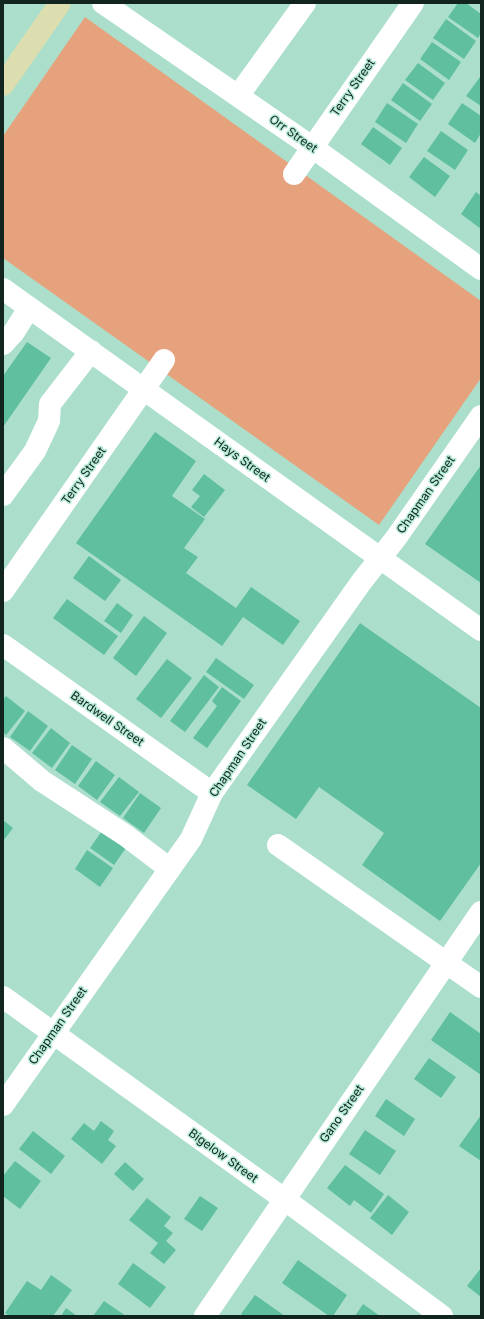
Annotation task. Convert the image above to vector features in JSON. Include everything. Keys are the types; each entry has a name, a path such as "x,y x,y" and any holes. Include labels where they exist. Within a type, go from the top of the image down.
{"main road":[{"path":"3,85 60,3"}],"street":[{"name":"Orr Street","path":"103,3 312,147 481,269"},
{"path":"238,96 305,3"},
{"name":"Terry Street","path":"294,174 413,3"},
{"name":"Hays Street","path":"3,289 145,389 378,558 481,630"},
{"path":"3,344 14,332 29,308"},
{"path":"3,496 35,451 49,422 50,404 91,351"},
{"name":"Terry Street","path":"3,591 164,360"},
{"name":"Chapman Street","path":"3,1106 191,839 212,792 378,558 396,538 481,416"},
{"name":"Bardwell Street","path":"3,645 212,792"},
{"path":"3,748 42,781 125,835 170,869"},
{"path":"278,845 481,987"},
{"name":"Gano Street","path":"205,1316 481,912"},
{"name":"Bigelow Street","path":"3,997 284,1199 442,1316"}],"shaded area":[{"path":"85,17 481,301 481,378 379,525 3,258 3,136"}],"building":[{"path":"458,3 466,3 481,14 481,33 478,38 448,17"},
{"path":"446,19 476,41 464,59 433,38"},
{"path":"432,42 461,62 449,80 420,59"},
{"path":"418,63 445,83 433,100 405,80"},
{"path":"480,77 481,78 481,106 466,96"},
{"path":"403,83 432,104 420,121 391,100"},
{"path":"387,103 418,124 406,143 375,122"},
{"path":"462,103 481,116 481,133 475,143 448,124"},
{"path":"373,127 402,148 390,165 361,144"},
{"path":"441,131 468,150 455,170 427,151"},
{"path":"424,157 450,176 435,197 409,177"},
{"path":"476,192 481,196 481,229 461,214"},
{"path":"27,342 51,358 3,427 3,376"},
{"path":"155,432 196,461 172,496 205,519 184,548 198,557 186,573 236,608 251,587 300,621 283,645 243,617 222,646 76,543"},
{"path":"481,465 481,583 425,544"},
{"path":"204,474 225,490 204,517 191,507 200,496 192,490"},
{"path":"89,556 121,580 105,601 73,578"},
{"path":"67,599 118,636 104,655 53,618"},
{"path":"117,603 133,615 121,633 104,621"},
{"path":"144,616 167,633 136,676 113,658"},
{"path":"360,623 481,708 481,863 440,921 362,865 384,833 319,787 296,819 247,785"},
{"path":"216,658 254,685 244,699 206,672"},
{"path":"167,659 192,678 161,718 136,699"},
{"path":"204,675 219,687 185,732 170,721"},
{"path":"222,687 241,701 207,748 193,738 217,706 212,701"},
{"path":"6,696 25,711 6,735 3,732 3,700"},
{"path":"28,711 48,726 30,751 10,737"},
{"path":"51,728 70,743 52,768 32,753"},
{"path":"72,745 92,759 75,784 55,770"},
{"path":"96,761 115,775 97,800 78,786"},
{"path":"119,777 139,792 120,816 100,802"},
{"path":"140,793 161,808 144,833 123,818"},
{"path":"3,820 13,828 3,841"},
{"path":"104,828 128,845 114,865 90,848"},
{"path":"87,850 113,868 100,887 75,869"},
{"path":"450,1012 481,1034 481,1075 431,1040"},
{"path":"429,1058 456,1077 441,1098 414,1079"},
{"path":"386,1099 415,1119 404,1136 375,1116"},
{"path":"481,1115 481,1161 459,1146"},
{"path":"101,1121 114,1131 108,1140 116,1146 102,1164 71,1139 84,1123 94,1131"},
{"path":"365,1130 396,1151 380,1175 349,1154"},
{"path":"33,1131 65,1156 51,1174 19,1149"},
{"path":"15,1161 41,1181 20,1209 3,1196 3,1176"},
{"path":"125,1162 144,1179 133,1191 114,1174"},
{"path":"345,1165 384,1194 371,1213 354,1200 350,1206 327,1188"},
{"path":"388,1195 409,1212 392,1235 370,1218"},
{"path":"200,1196 218,1208 202,1231 184,1219"},
{"path":"147,1198 171,1217 164,1226 173,1233 166,1241 176,1250 164,1264 150,1253 158,1243 129,1220"},
{"path":"298,1260 347,1295 333,1316 329,1316 282,1283"},
{"path":"133,1263 166,1287 150,1308 118,1284"},
{"path":"481,1268 481,1297 467,1286"},
{"path":"51,1275 72,1290 53,1316 9,1316 5,1313 27,1281 41,1290"},
{"path":"255,1295 285,1316 244,1316 241,1314"},
{"path":"104,1301 126,1316 93,1316"},
{"path":"363,1304 380,1316 355,1316"},
{"path":"66,1308 77,1316 61,1316"}]}
